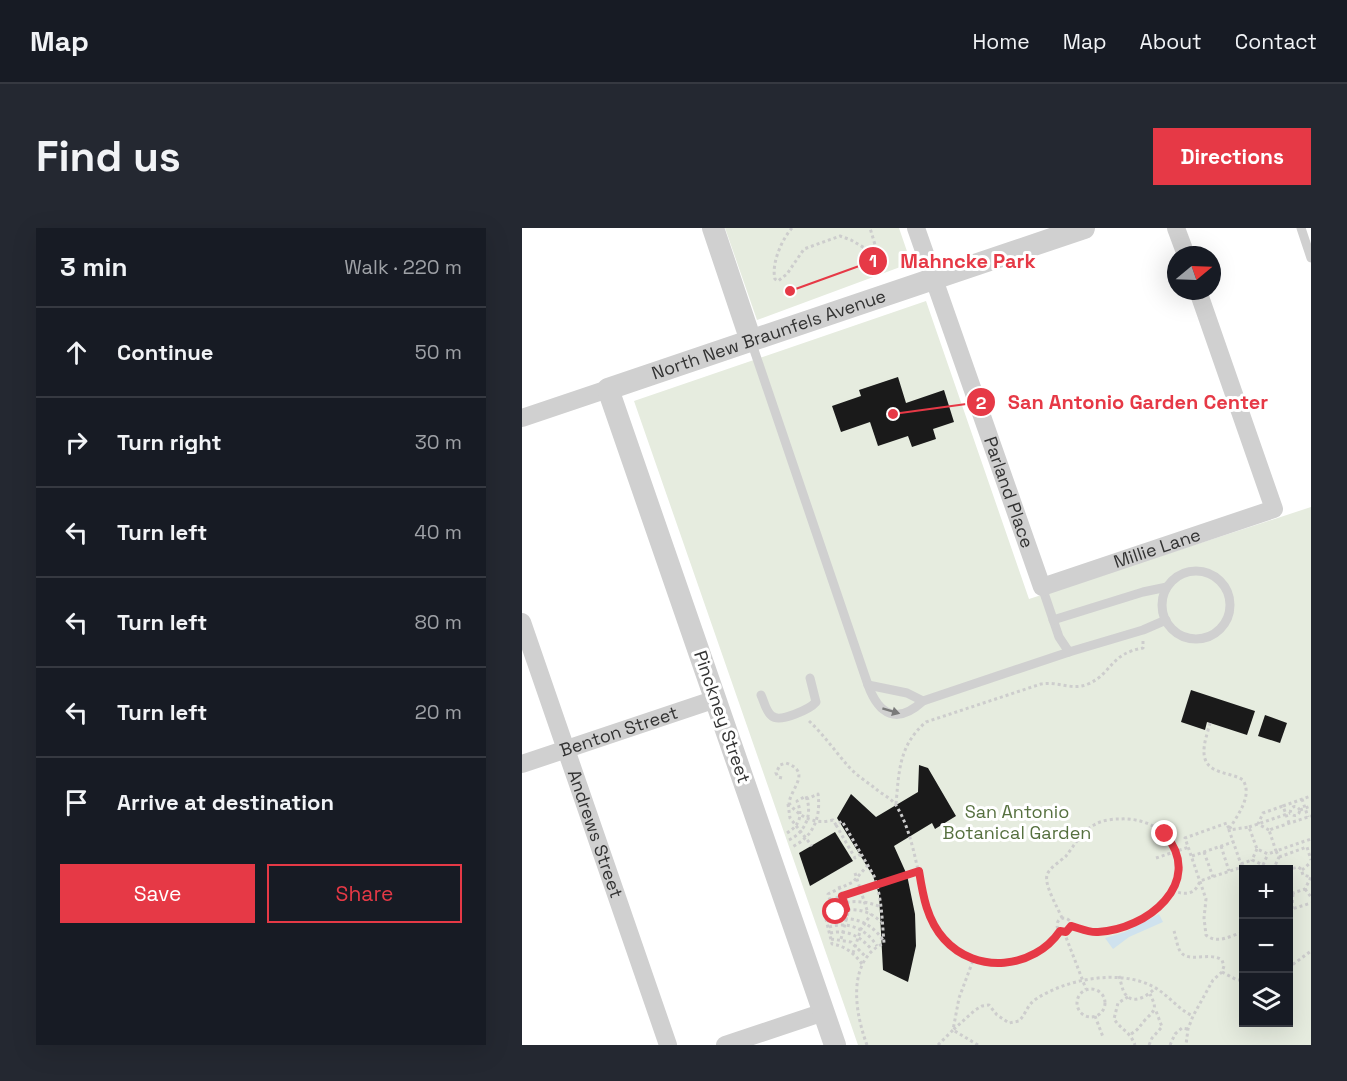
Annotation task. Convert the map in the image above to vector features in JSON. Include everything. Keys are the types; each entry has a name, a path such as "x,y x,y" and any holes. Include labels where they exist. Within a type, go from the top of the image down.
{"street":[{"path":"713,228 751,341"},
{"name":"Parland Place","path":"916,228 1042,587"},
{"name":"North New Braunfels Avenue","path":"522,418 1084,228"},
{"path":"1176,228 1183,246"},
{"name":"Millie Lane","path":"1042,587 1274,509 1201,300"},
{"name":"Pinckney Street","path":"608,389 836,1045"},
{"name":"Andrews Street","path":"522,622 668,1045"},
{"name":"Benton Street","path":"522,764 716,699"},
{"path":"725,1045 824,1012"}],"lane":[{"path":"1301,228 1311,258"},
{"path":"751,341 874,702 881,709 892,714 904,714 915,709 923,701 1143,630 1166,620"},
{"path":"1195,570 1206,572 1216,577 1224,585 1231,605 1229,616 1215,634 1194,639 1182,636 1173,630 1162,609 1167,587 1175,578 1185,573 1195,570"},
{"path":"1042,587 1059,637 1069,652"},
{"path":"1053,620 1143,592 1167,587"},
{"path":"761,695 771,716 776,718 799,712 816,702 810,678"},
{"path":"868,685 907,693 923,701"}],"path":[{"path":"792,228 786,235 773,272 778,281 787,274 804,249 840,236 873,254 876,248 870,228"},
{"path":"896,804 900,760 916,731 926,722 1041,684 1086,686 1095,681 1121,656 1143,648 1143,630"},
{"path":"803,719 810,721 850,768 896,804 905,821 928,911 935,926 945,940 960,952 988,963 1007,964 1021,961 1037,953 1071,926 1095,933 1108,931 1133,923 1158,908 1173,891 1179,876 1179,865 1173,844 1154,825 1138,820 1114,819 1092,826 1048,872 1046,878 1062,918"},
{"path":"1210,723 1204,744 1204,754 1208,764 1212,769 1237,776 1247,786 1245,802 1229,830"},
{"path":"782,778 776,774 780,765 790,764 798,771 799,781 791,794 789,814 812,846"},
{"path":"787,833 797,825 800,815 797,801 791,794"},
{"path":"792,847 806,837 817,821 819,804 818,794 807,799 806,796 797,801"},
{"path":"1258,824 1263,813 1311,796"},
{"path":"789,840 801,830 808,819 807,799"},
{"path":"1269,830 1309,816 1302,799"},
{"path":"789,803 800,815 808,819 833,820 854,859 861,854"},
{"path":"1283,806 1288,813 1289,823"},
{"path":"1288,813 1296,816 1300,810 1311,806"},
{"path":"1229,830 1258,824 1288,813 1293,807 1300,810"},
{"path":"836,825 842,821 877,885 884,941"},
{"path":"1239,934 1218,940 1210,939 1206,935 1204,918 1206,899 1185,838 1227,824 1242,865"},
{"path":"1258,824 1269,830 1279,857"},
{"path":"1246,865 1252,860 1257,849 1249,827"},
{"path":"1257,849 1268,854 1311,839"},
{"path":"1302,870 1311,861 1305,841"},
{"path":"1192,856 1233,842"},
{"path":"1221,846 1229,871"},
{"path":"1156,858 1189,847"},
{"path":"1275,865 1279,857 1307,847"},
{"path":"1204,852 1213,877"},
{"path":"1264,865 1268,854"},
{"path":"1252,860 1260,865"},
{"path":"868,865 857,879 828,894 832,906 844,902 865,902 881,908"},
{"path":"1293,868 1297,867 1302,870 1303,875 1311,877 1305,889 1293,892"},
{"path":"1173,891 1190,894 1196,890 1200,881 1239,868"},
{"path":"830,900 919,871"},
{"path":"855,873 869,913 882,924"},
{"path":"839,888 847,909 840,946"},
{"path":"1305,889 1311,897"},
{"path":"1293,908 1311,903"},
{"path":"862,964 853,953 832,944 825,915 847,909 869,913"},
{"path":"853,953 869,913"},
{"path":"827,921 845,918 865,923 884,941"},
{"path":"1062,918 1069,920 1071,926"},
{"path":"1062,918 1057,925 1086,990"},
{"path":"829,927 843,925 861,929 872,938 877,946"},
{"path":"1174,931 1180,951 1186,956 1218,957 1224,966 1222,972 1213,980 1193,1016 1188,1029 1186,1045"},
{"path":"830,933 842,932 858,937 872,950"},
{"path":"831,939 841,939 855,945 866,957"},
{"path":"867,1045 857,999 857,981 866,957 884,941"},
{"path":"1293,966 1311,951"},
{"path":"1305,955 1311,957"},
{"path":"953,1030 959,998 974,958"},
{"path":"1222,972 1239,980"},
{"path":"938,1045 982,1006 988,1005 1009,1023 1019,1021 1026,1008 1034,1000 1057,989 1083,981 1119,976 1155,988 1166,994 1183,1011 1193,1016"},
{"path":"1119,976 1128,997 1137,999 1150,994 1155,988"},
{"path":"1086,990 1098,991 1105,1001 1101,1013 1095,1016 1084,1014 1080,1010 1078,999 1086,990"},
{"path":"1149,1045 1162,1027 1150,994"},
{"path":"1128,997 1118,1003 1114,1019 1131,1034 1135,1045"},
{"path":"1131,1034 1139,1029 1155,1009"},
{"path":"1095,1016 1102,1036"},
{"path":"1170,1045 1175,1034 1182,1028 1188,1029"},
{"path":"953,1030 978,1045"}],"green space":[{"path":"725,228 899,228 911,263 757,320"},
{"name":"San Antonio Botanical Garden","path":"926,301 1029,599 1311,507 1311,1045 858,1045 634,401"}],"water":[{"path":"1159,914 1163,922 1129,937 1113,949 1105,938 1125,932"}],"building":[{"path":"898,377 906,403 944,390 954,422 933,429 936,439 912,447 908,436 878,446 870,422 841,432 832,406 861,396 859,390"},
{"path":"1191,690 1255,711 1247,735 1207,722 1205,730 1181,722"},
{"path":"1265,715 1287,723 1280,743 1258,736"},
{"path":"919,765 928,768 956,816 935,829 932,823 894,846 907,875 915,914 916,946 908,982 883,970 879,895 873,876 837,818 851,794 876,817 918,792"},
{"path":"835,832 853,861 810,886 799,853"}],"place":[{"name":"Mahncke Park","path":"790,291"},
{"name":"San Antonio Garden Center","path":"893,414"}],"route":[{"path":"836,912 846,909 842,896 919,871 928,911 945,940 960,952 988,963 1007,964 1021,961 1037,953 1054,940 1060,931 1066,932 1071,926 1095,933 1108,931 1144,918 1158,908 1173,891 1179,876 1176,851 1165,834"}]}
